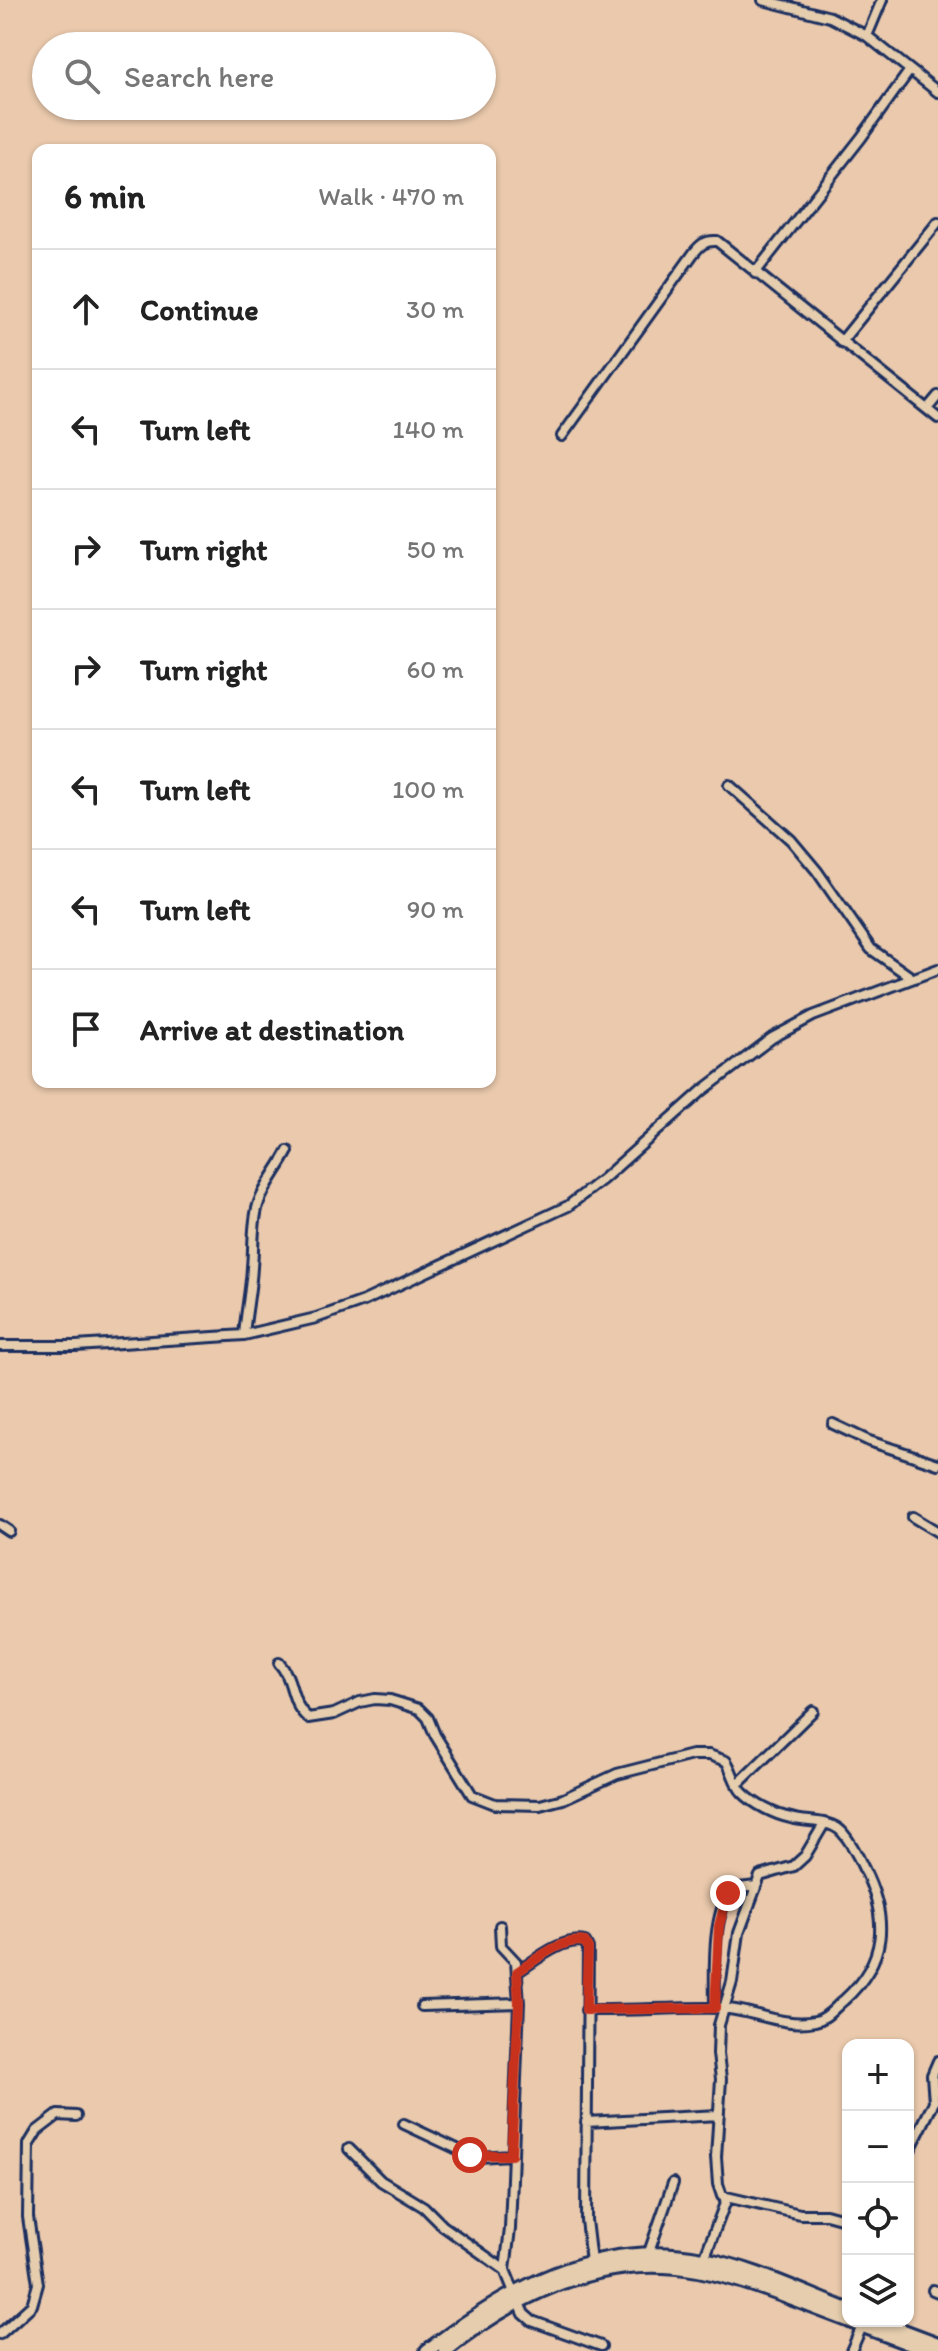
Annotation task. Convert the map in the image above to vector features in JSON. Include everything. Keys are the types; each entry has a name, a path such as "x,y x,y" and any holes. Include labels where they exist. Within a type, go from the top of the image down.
{"main road":[{"path":"427,2351 472,2318 559,2272 591,2262 648,2255 704,2259 741,2269 842,2308"},
{"path":"445,2351 516,2296 612,2268 657,2265 699,2270 738,2280 842,2317"},
{"path":"869,2327 929,2351"},
{"path":"893,2327 938,2344"}],"street":[{"path":"763,0 830,17 867,36 938,92"},
{"path":"867,36 882,0"},
{"path":"755,273 910,70"},
{"path":"841,342 938,222"},
{"path":"562,436 705,241 717,241 938,418"},
{"path":"927,409 938,396"},
{"path":"729,785 791,840 817,871 871,949 912,978"},
{"path":"0,1346 76,1346 244,1335 316,1318 364,1301 568,1206 702,1091 772,1038 813,1016 938,969"},
{"path":"244,1335 258,1205 288,1151"},
{"path":"833,1424 869,1441 938,1464"},
{"path":"913,1517 938,1532"},
{"path":"0,1525 9,1531"},
{"path":"279,1663 288,1673 298,1709 308,1718 334,1714 375,1699 419,1709 428,1718 472,1795 495,1804 540,1805 563,1799 617,1774 692,1755 709,1755 726,1761 737,1785 751,1799 773,1812 789,1818 833,1824 851,1846 872,1884 880,1909 879,1939 868,1974 818,2021 763,2018 719,2008 586,2010"},
{"path":"737,1785 790,1737 813,1711"},
{"path":"719,2008 732,1982 739,1933 760,1876 794,1866 805,1856 824,1824"},
{"path":"756,1886 731,1889 723,1906 715,1969 721,2079 716,2157 718,2184 722,2196 727,2198 800,2214 826,2214 842,2218"},
{"path":"500,1926 501,1946 516,1962 519,2003 510,2229 505,2270 524,2314 532,2321 601,2346"},
{"path":"517,1972 570,1942 585,1942 588,1948 586,2220 591,2262"},
{"path":"422,2006 519,2003"},
{"path":"914,2142 934,2102 932,2075 938,2061"},
{"path":"0,2334 32,2305 38,2284 28,2217 29,2144 37,2131 58,2115 76,2116"},
{"path":"586,2122 719,2115"},
{"path":"404,2124 470,2155 511,2155"},
{"path":"349,2149 381,2181 424,2207 443,2226 505,2270"},
{"path":"648,2255 673,2183"},
{"path":"704,2259 727,2198"},
{"path":"851,2351 855,2327"}],"route":[{"path":"470,2155 511,2155 519,2003 517,1972 551,1950 580,1940 588,1948 586,2010 715,2008 719,1926 728,1893"}]}
